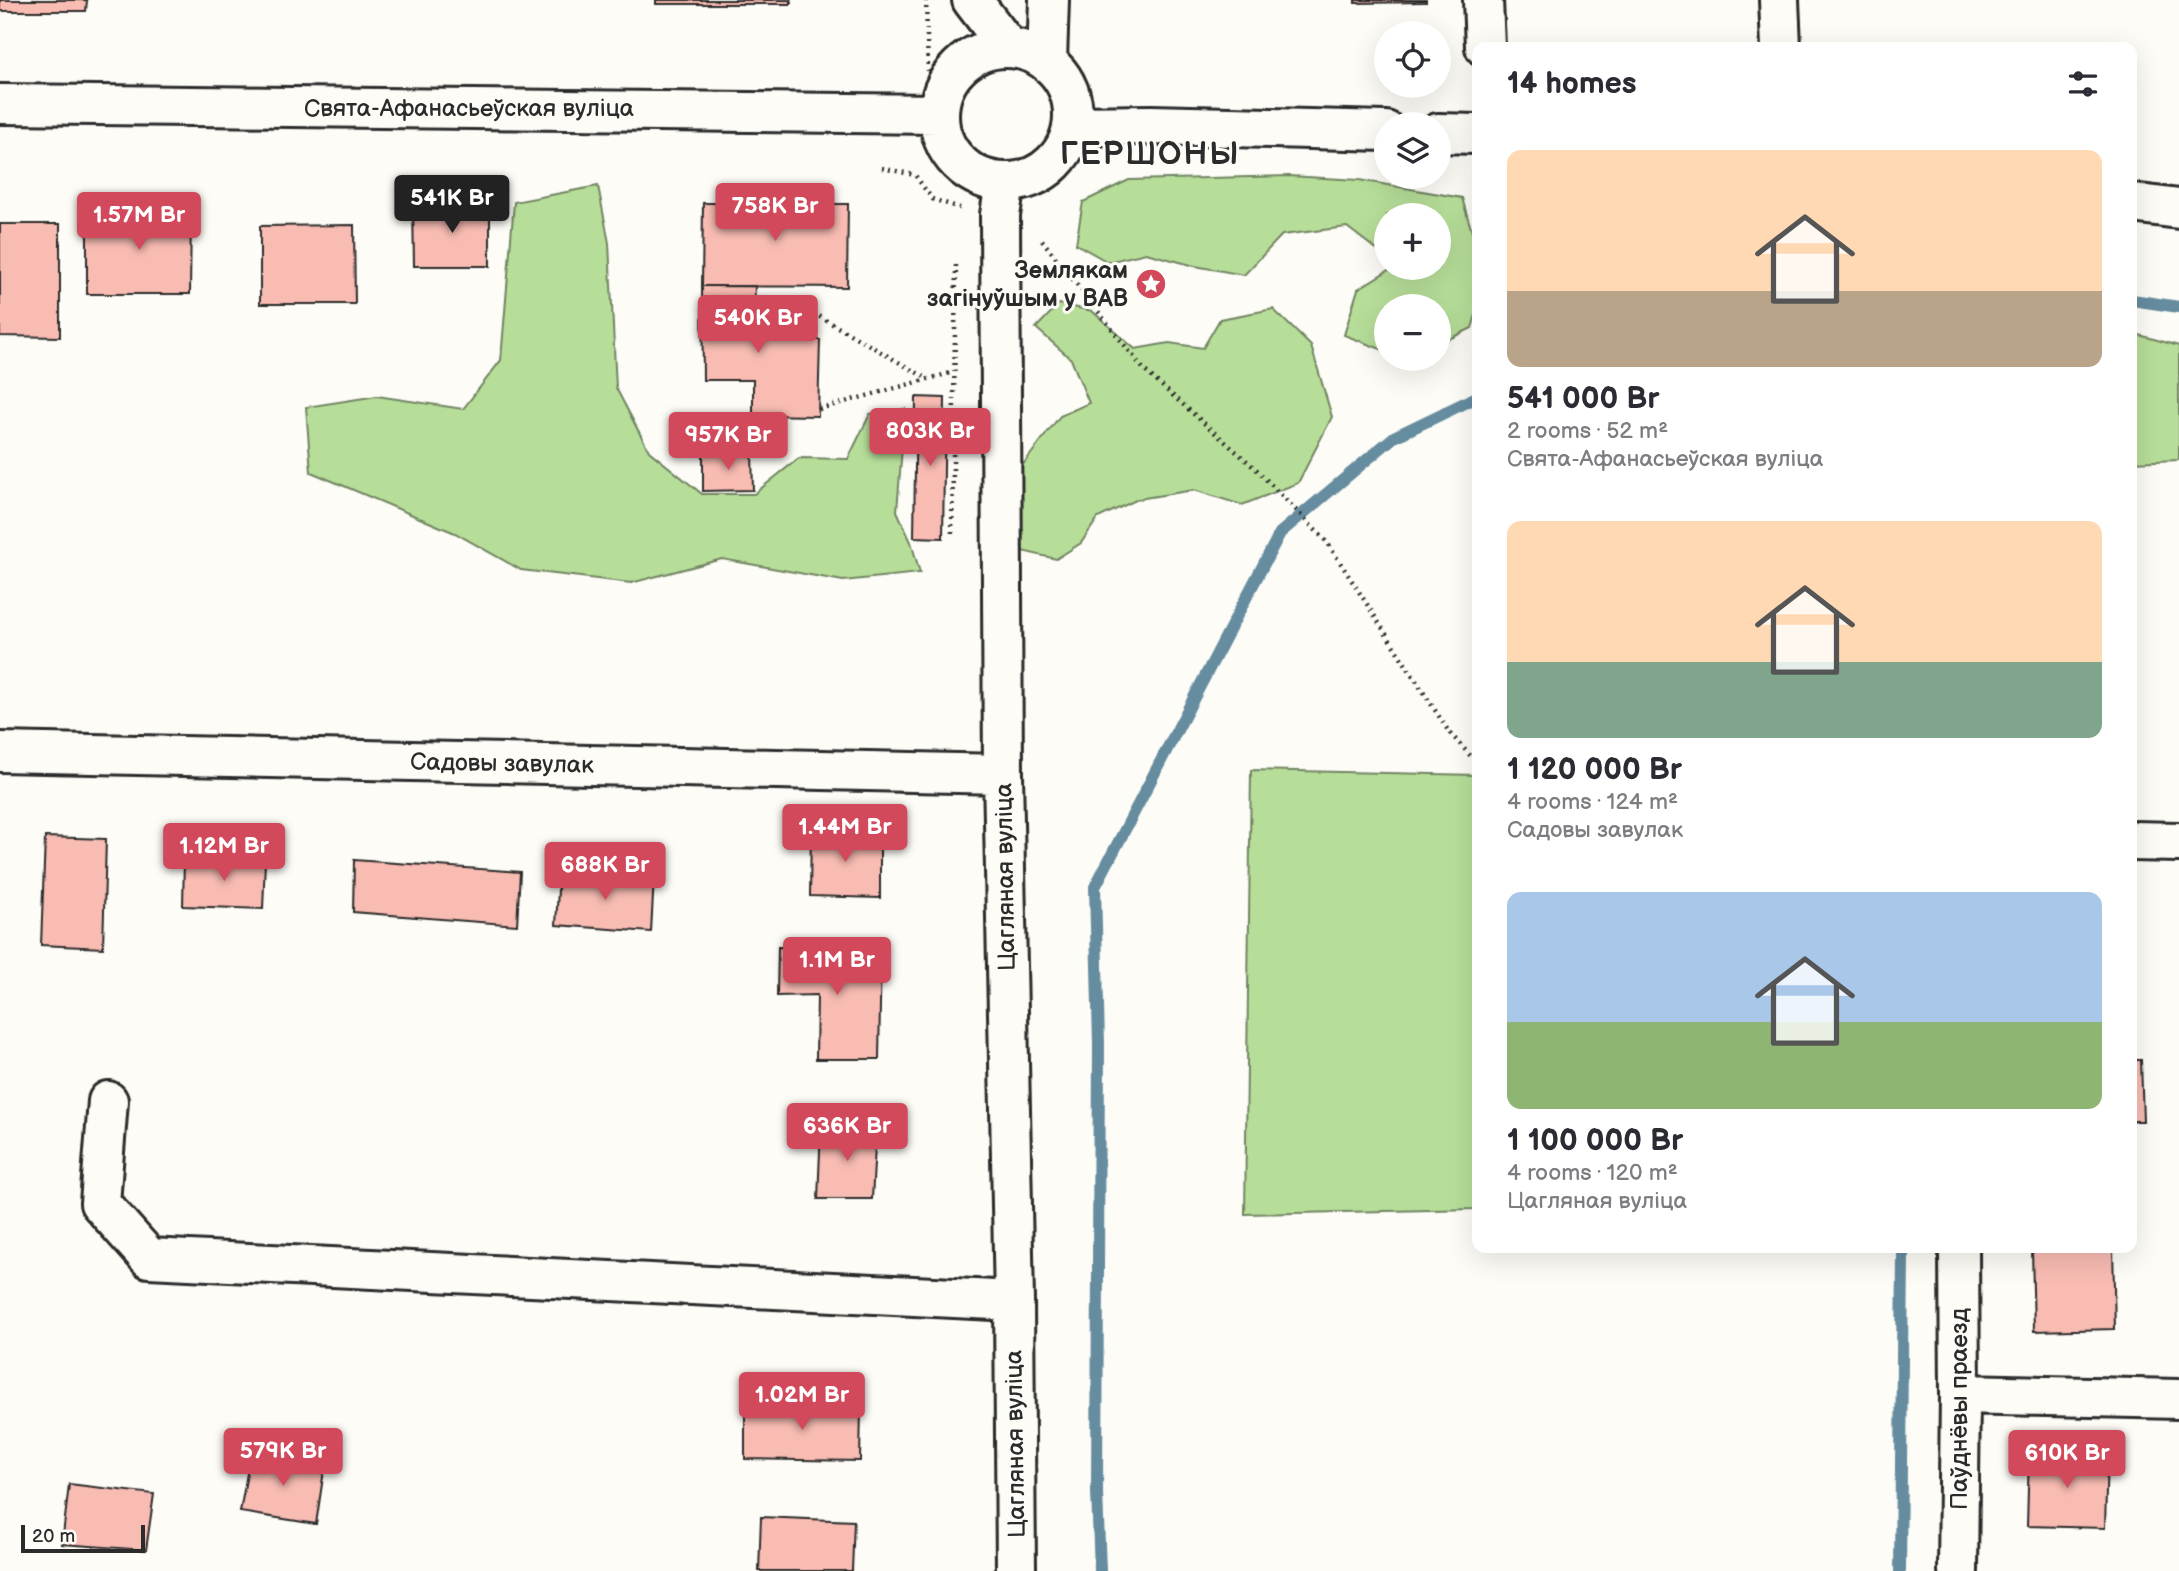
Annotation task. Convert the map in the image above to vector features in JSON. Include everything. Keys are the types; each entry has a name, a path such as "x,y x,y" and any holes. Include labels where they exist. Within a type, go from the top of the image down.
{"street":[{"path":"972,0 1008,47"},
{"path":"1047,61 1049,0"},
{"path":"1483,0 1485,42"},
{"path":"1779,0 1781,42"},
{"path":"1008,47 1029,51 1047,61 1062,76 1071,95 1073,125 1070,137 1060,156 1045,170 1026,180 1002,199 984,179 965,169 951,154 942,134 939,114 943,92 953,74 968,59 988,50 1008,47"},
{"name":"Свята-Афанасьеўская вуліца","path":"0,104 939,114"},
{"path":"1073,125 1374,131"},
{"path":"1451,133 1472,134"},
{"name":"Цагляная вуліца","path":"1002,199 1003,774 1017,1571"},
{"path":"2137,204 2179,209"},
{"name":"Садовы завулак","path":"0,752 1003,774"},
{"path":"2137,841 2179,842"},
{"path":"108,1101 100,1203 149,1258 1014,1301"},
{"name":"Паўднёвы праезд","path":"1958,1571 1959,1253"},
{"path":"1960,1394 2179,1399"}],"path":[{"path":"917,73 929,71 926,0"},
{"path":"882,168 915,175 932,200 957,207 1002,199 1039,236 1145,371 1257,470 1327,542 1449,732 1472,757"},
{"path":"957,207 957,221"},
{"path":"952,533 956,262"},
{"path":"789,299 928,379"},
{"path":"819,409 954,372"}],"green space":[{"path":"1289,176 1359,180 1374,183 1374,189 1410,189 1462,198 1472,232 1472,328 1451,338 1451,294 1374,294 1374,346 1344,335 1358,289 1374,279 1451,280 1451,203 1374,203 1374,248 1347,227 1282,235 1244,275 1146,253 1108,262 1076,244 1083,202 1129,180"},
{"path":"598,186 609,243 616,388 649,451 702,494 754,494 799,458 848,459 870,414 905,409 897,511 911,542 920,573 843,581 722,559 631,583 521,570 455,533 311,472 306,407 377,396 463,409 501,360 514,202"},
{"path":"1059,304 1092,311 1135,349 1169,343 1203,348 1220,319 1273,309 1311,346 1332,417 1298,483 1242,505 1194,490 1138,499 1098,518 1081,543 1056,559 1018,550 1012,479 1060,416 1089,403 1071,359 1036,328"},
{"path":"2137,334 2179,346 2179,460 2137,462"},
{"path":"1251,770 1472,775 1472,1209 1245,1214"}],"building":[{"path":"0,0 87,0 86,11 0,11"},
{"path":"656,0 791,0 791,4 656,4"},
{"path":"1355,0 1426,0 1426,2 1355,3"},
{"path":"757,188 793,188 793,204 848,204 847,287 702,286 703,203 757,203"},
{"path":"413,205 490,205 490,266 414,266"},
{"path":"87,211 191,211 190,294 87,294"},
{"path":"0,224 60,224 60,337 0,336"},
{"path":"354,225 355,304 260,304 260,226"},
{"path":"702,286 755,286 753,339 820,340 818,416 753,415 753,380 703,380"},
{"path":"916,397 945,398 943,538 914,537"},
{"path":"703,453 752,453 753,490 703,491"},
{"path":"811,829 880,832 880,898 810,896"},
{"path":"45,837 106,839 103,948 41,945"},
{"path":"184,858 265,861 263,909 183,906"},
{"path":"354,860 520,872 517,925 353,912"},
{"path":"559,872 654,877 651,932 556,925"},
{"path":"778,947 881,949 879,1059 816,1059 817,995 777,996"},
{"path":"2137,1060 2141,1060 2143,1121 2137,1121"},
{"path":"821,1127 876,1128 872,1199 818,1199"},
{"path":"2032,1253 2113,1253 2115,1329 2034,1331"},
{"path":"745,1401 861,1406 860,1461 745,1459"},
{"path":"251,1451 325,1464 316,1524 240,1512"},
{"path":"2029,1452 2107,1454 2105,1528 2027,1526"},
{"path":"69,1484 154,1494 146,1550 62,1544"},
{"path":"761,1517 854,1521 852,1571 759,1571"}],"waterway":[{"path":"2137,301 2179,307"},
{"path":"1100,1571 1097,1492 1099,1044 1095,887 1280,533 1394,437 1472,399"},
{"path":"1900,1571 1903,1255"}],"place":[{"name":"Землякам загінуўшым у ВАВ","path":"1151,284"}],"district":[{"name":"ГЕРШОНЫ","path":"1150,153"}]}
